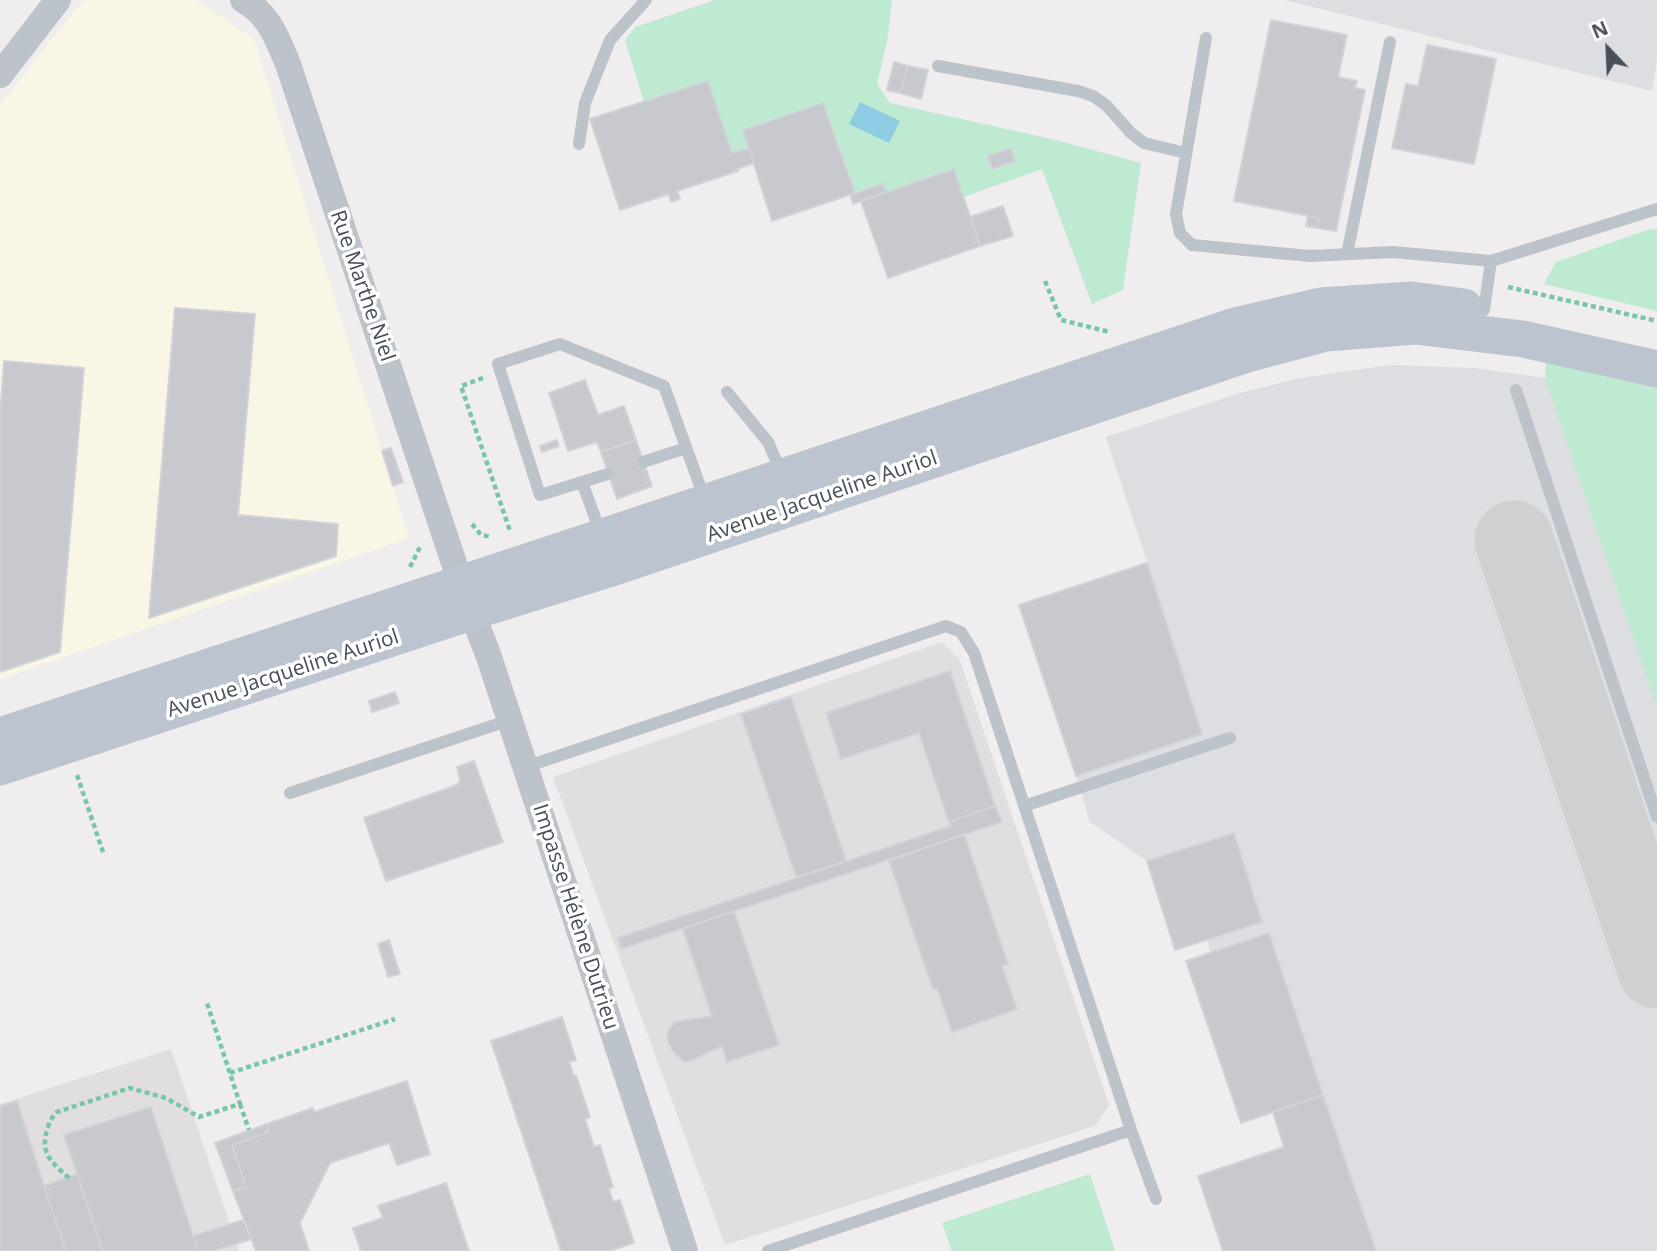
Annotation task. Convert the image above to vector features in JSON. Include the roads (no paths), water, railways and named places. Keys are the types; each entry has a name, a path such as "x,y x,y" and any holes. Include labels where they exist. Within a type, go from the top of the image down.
{"main road":[{"name":"Avenue Jacqueline Auriol","path":"0,767 466,598 602,537 1235,326 1321,306 1412,300 1484,310 1657,347"},
{"name":"Avenue Jacqueline Auriol","path":"0,736 466,598 614,566 1244,355 1326,333 1415,326 1523,340 1657,369"}],"street":[{"path":"0,75 58,0"},
{"name":"Rue Marthe Niel","path":"243,0 254,6 271,25 288,64 466,598"},
{"name":"Impasse Hélène Dutrieu","path":"466,598 482,636 685,1251"}],"lane":[{"path":"579,144 585,103 610,40 646,0"},
{"path":"1206,38 1176,214 1180,233 1192,245 1310,256 1393,252 1491,261 1657,209"},
{"path":"1347,254 1390,42"},
{"path":"938,66 1093,96 1106,105 1131,133 1144,143 1186,153"},
{"path":"1484,310 1491,261"},
{"path":"608,474 540,495 498,364 559,344 664,386 706,504"},
{"path":"1516,390 1657,817"},
{"path":"727,392 768,442 783,478"},
{"path":"643,462 686,448"},
{"path":"582,482 602,537"},
{"path":"525,767 946,626 961,632 974,653 1156,1199"},
{"path":"290,793 510,720"},
{"path":"1024,806 1230,738"},
{"path":"768,1251 1131,1130"}],"water":[{"path":"860,102 900,121 889,143 849,124"}]}
